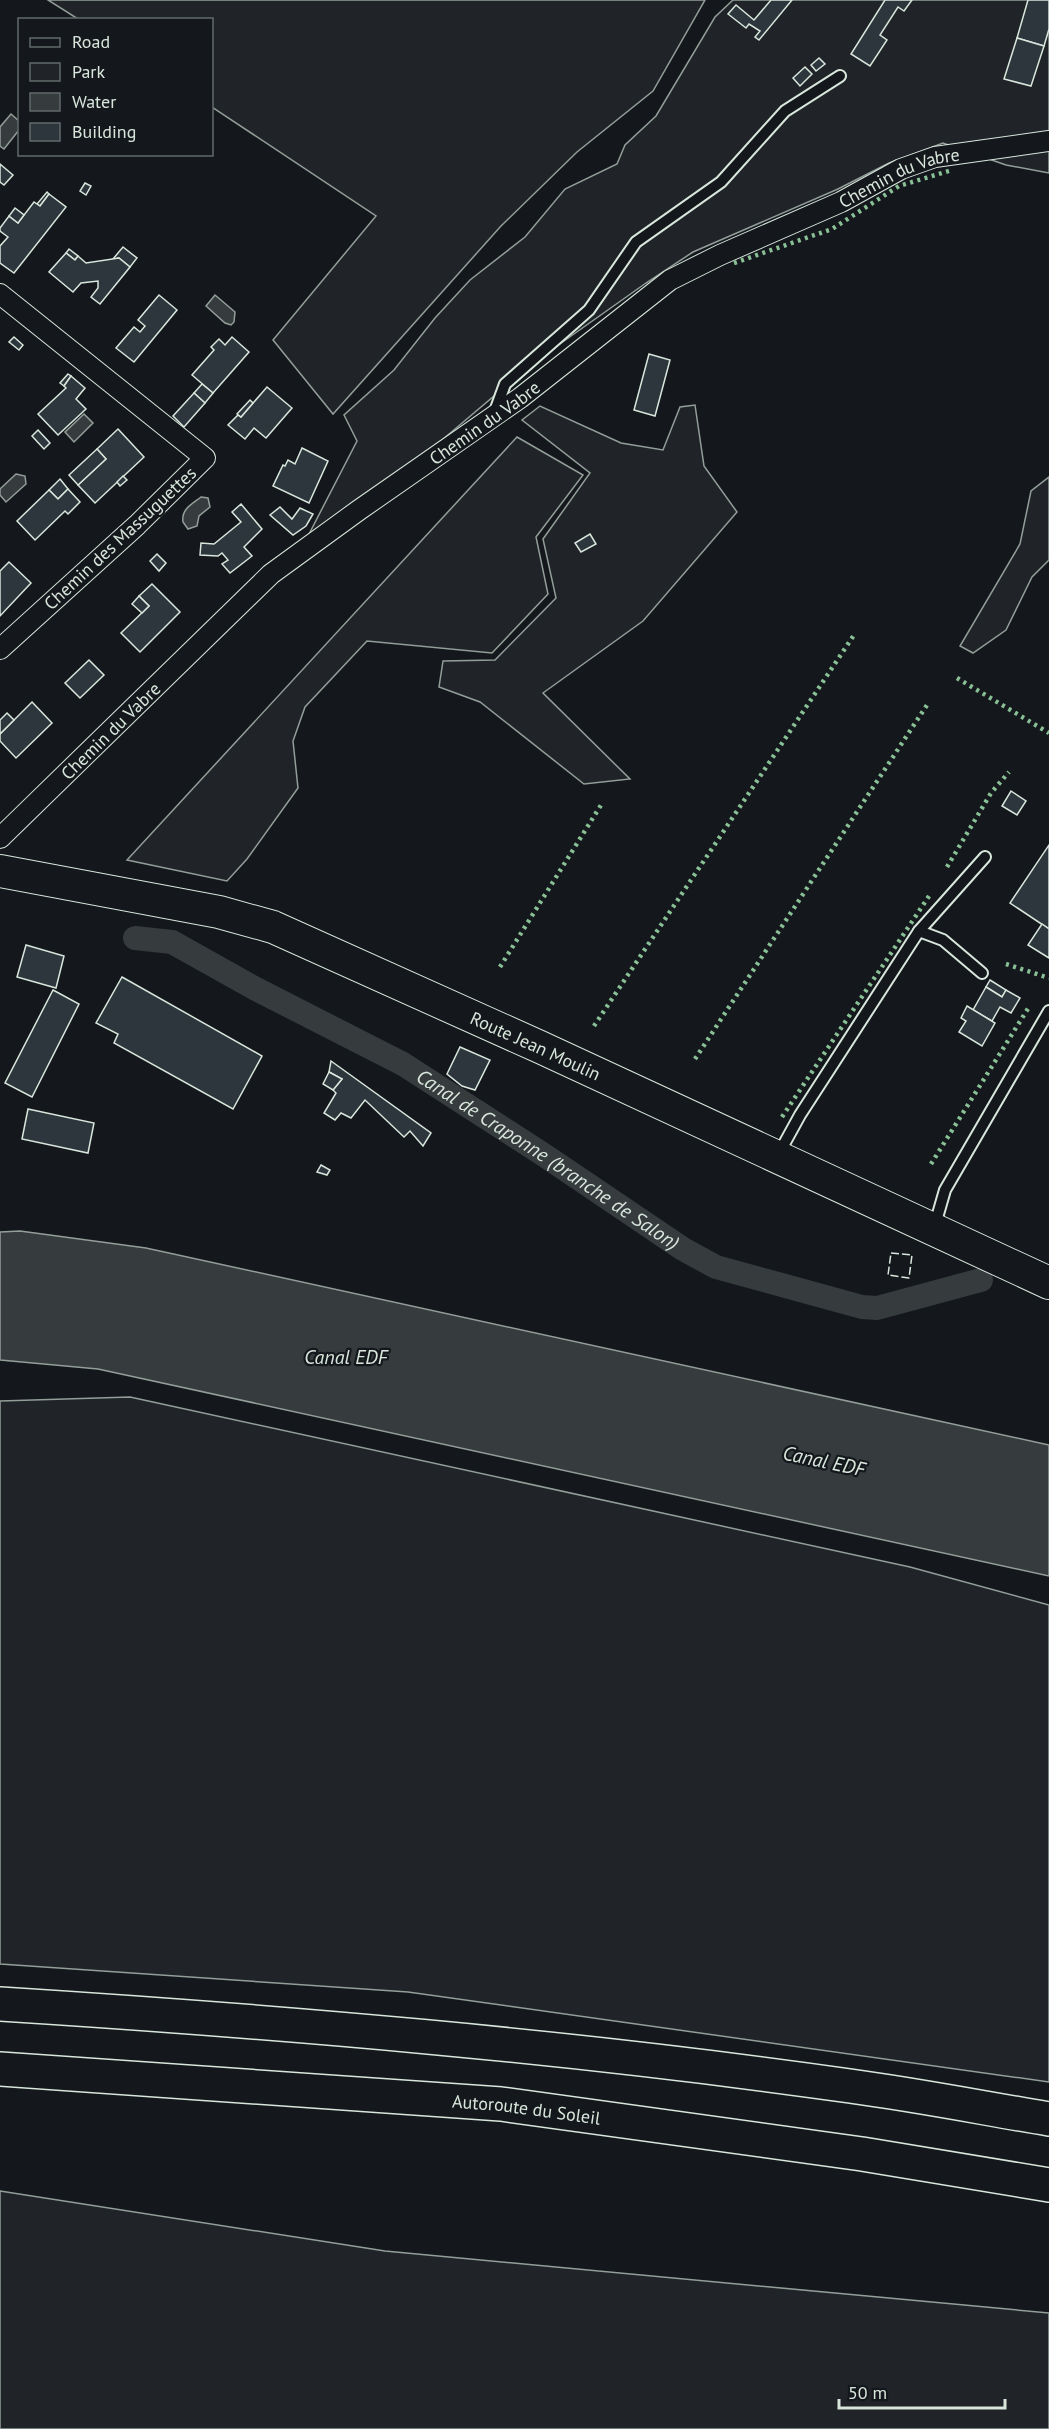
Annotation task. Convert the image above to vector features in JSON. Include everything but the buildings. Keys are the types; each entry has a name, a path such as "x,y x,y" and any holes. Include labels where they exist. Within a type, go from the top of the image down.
{"highway":[{"path":"0,2004 164,2014 482,2042 851,2086 1049,2119"},
{"name":"Autoroute du Soleil","path":"0,2069 501,2104 862,2154 1049,2185"}],"main road":[{"name":"Route Jean Moulin","path":"0,871 219,912 273,927 540,1047 1049,1283"}],"street":[{"name":"Chemin du Vabre","path":"0,838 271,574 492,417 670,280 841,202 901,169 935,157 1049,141"},
{"name":"Chemin des Massuguettes","path":"0,294 205,458 137,525 0,649"}],"lane":[{"path":"492,417 505,384 589,310 636,242 721,182 785,111 840,76"},
{"path":"777,1158 800,1115 919,931 985,856"},
{"path":"919,931 943,940 982,973"},
{"path":"934,1231 945,1190 1049,1011"}],"green space":[{"path":"48,0 705,0 653,91 577,152 501,226 333,414 273,340 376,216 213,108 213,18 76,18"},
{"path":"733,0 1049,0 1049,173 1006,165 943,143 889,163 838,189 693,252 533,363 442,440 308,536 357,441 344,415 394,370 435,318 470,280 525,237 565,189 617,164 625,145 656,116 715,17"},
{"path":"695,405 704,466 737,512 643,621 543,693 630,779 584,784 480,702 439,687 443,661 495,660 556,598 543,539 590,473 522,420 540,406 621,443 663,450 680,407"},
{"path":"517,437 583,475 536,537 548,594 492,653 367,641 305,707 293,741 298,788 247,859 227,881 127,860"},
{"path":"1049,477 1049,560 1032,577 1006,630 973,653 960,646 1020,544 1031,491"},
{"path":"130,1397 910,1567 1049,1605 1049,2082 408,1992 0,1964 0,1401"},
{"path":"0,2191 385,2251 1049,2313 1049,2429 0,2429"}],"water":[{"path":"11,114 18,120 18,131 4,149 0,146 0,127"},
{"path":"215,295 235,312 234,322 231,325 225,323 206,306"},
{"path":"84,414 93,423 74,442 65,432"},
{"path":"16,474 25,476 26,484 6,502 0,495 0,489"},
{"path":"201,497 208,498 210,507 199,516 197,526 188,529 183,522 184,514 188,507"},
{"name":"Canal EDF","path":"20,1231 146,1248 1049,1445 1049,1576 98,1369 0,1360 0,1232"}],"waterway":[{"name":"Canal de Craponne (branche de Salon)","path":"135,938 172,942 256,989 403,1064 544,1155 683,1249 716,1267 862,1307 877,1308 981,1280"}],"hedge":[{"path":"734,263 832,229 899,186 952,170"},
{"path":"594,1026 854,635"},
{"path":"957,678 1049,733"},
{"path":"695,1059 927,705"},
{"path":"947,867 991,793 1009,772"},
{"path":"500,967 601,805"},
{"path":"782,1117 931,893"},
{"path":"1006,964 1049,978"},
{"path":"931,1164 1029,1007"}],"fence":[{"path":"891,1253 912,1255 909,1278 888,1275 891,1253"}]}
